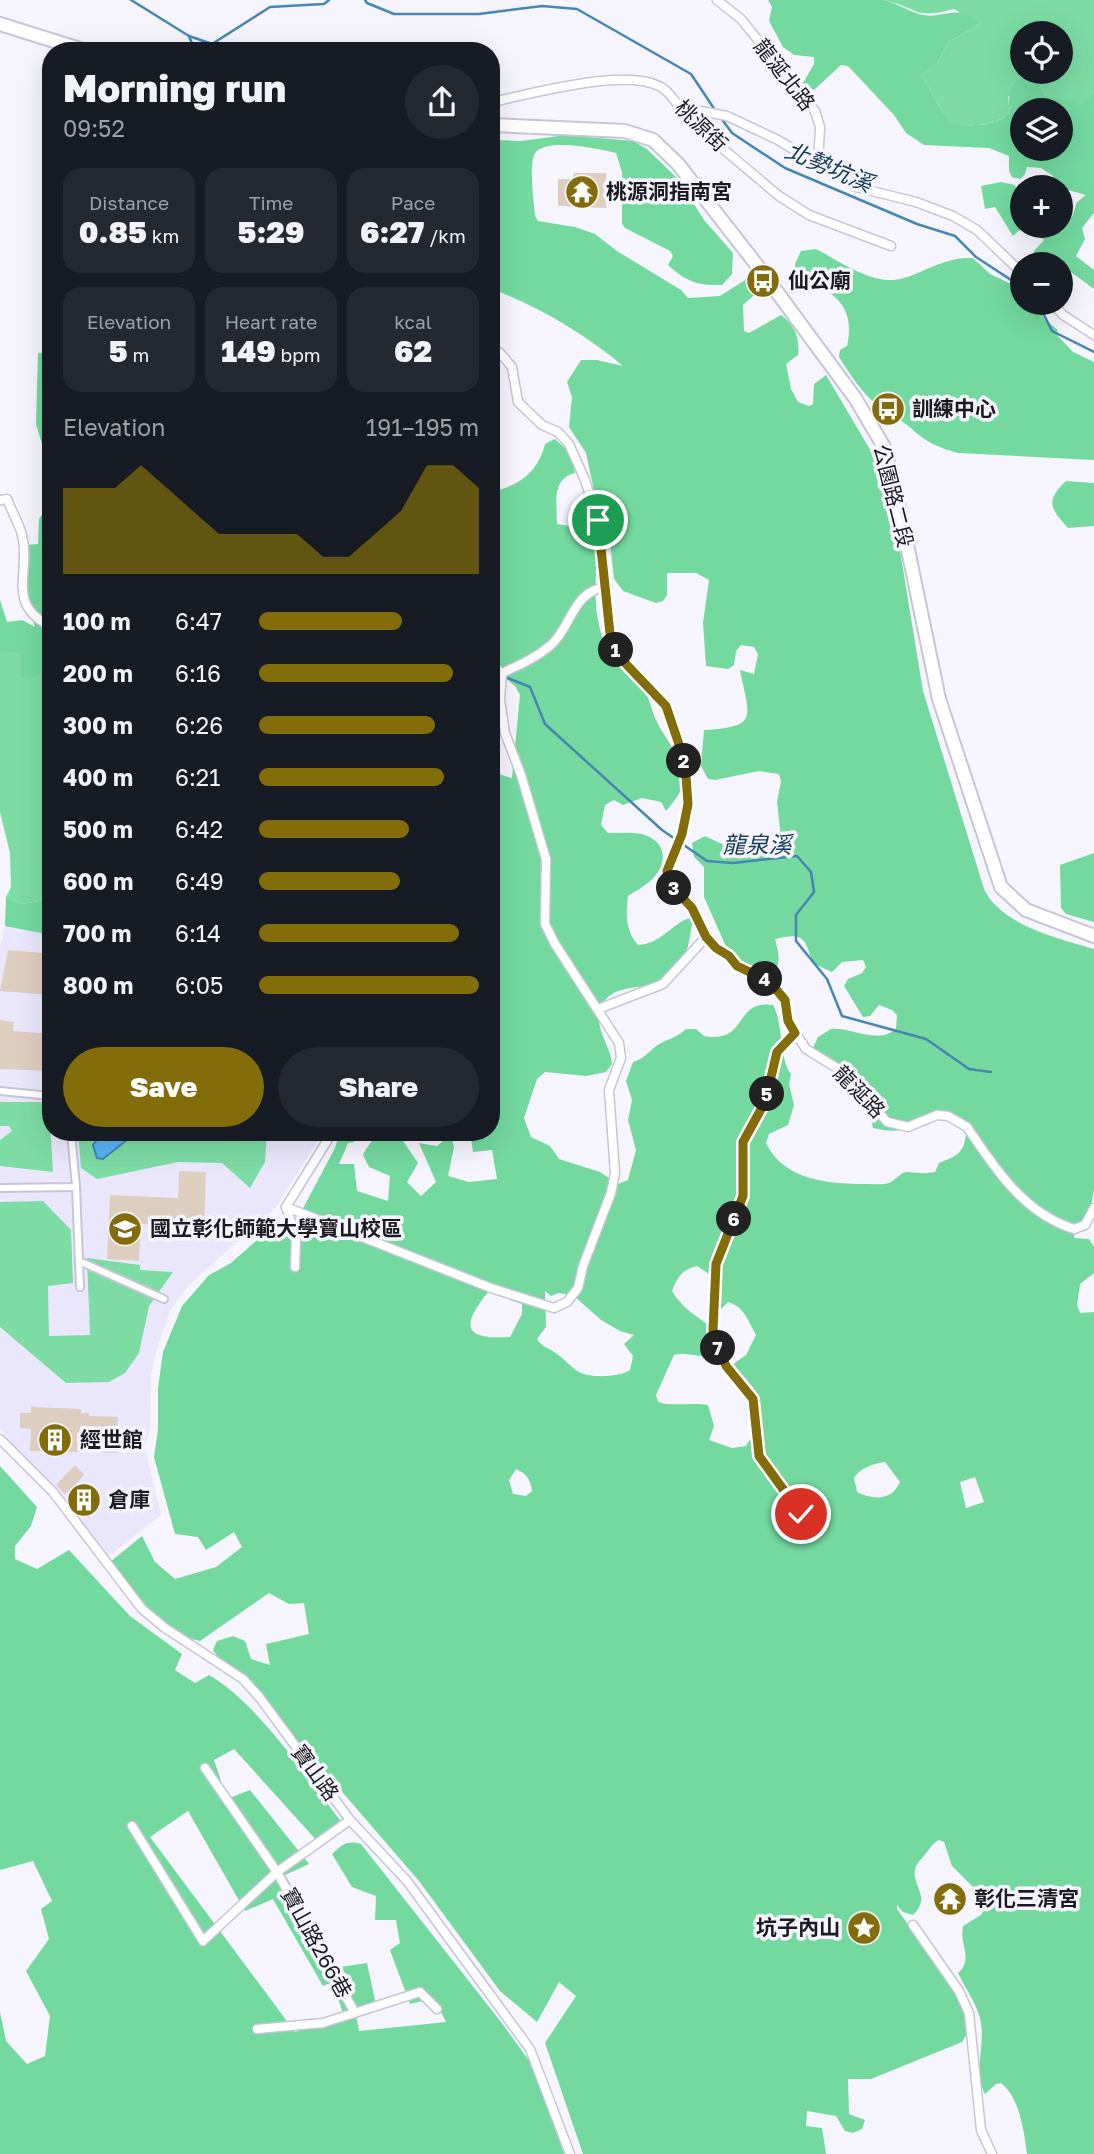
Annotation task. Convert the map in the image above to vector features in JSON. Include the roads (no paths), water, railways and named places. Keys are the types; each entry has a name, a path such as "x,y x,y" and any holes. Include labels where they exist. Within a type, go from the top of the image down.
{"main road":[{"path":"0,24 57,42"},
{"name":"公園路二段","path":"500,125 625,131 653,140 678,164 763,272 855,398 884,447 896,492 939,699 1001,887 1026,910 1094,936"}],"street":[{"name":"龍涎北路","path":"717,0 741,19 815,111 820,127 818,165"},
{"name":"桃源街","path":"500,100 580,85 638,80 660,87 683,115 779,196 809,215 891,246"},
{"path":"679,107 727,116 778,140 856,187 916,202 953,216 977,230 1010,263"},
{"path":"1063,315 1094,335"},
{"name":"龍涎路","path":"500,353 512,367 518,402 542,425 558,432 569,444 586,480 598,520 611,643 625,663 666,706 685,762 688,804 682,834 667,871 668,882 692,908 706,937 737,966 769,981 785,1000 788,1021 806,1049 845,1073 887,1122 908,1128 937,1115 958,1120 967,1127 1014,1192 1051,1219 1074,1229 1085,1225 1094,1208"},
{"path":"0,500 7,499 22,535 24,558 21,588 24,604 42,619"},
{"path":"286,1208 491,1288 554,1308 567,1302 578,1288 583,1266 611,1193 615,1172 609,1090 621,1058 619,1043 545,924 546,859 505,733 500,700 502,673 527,662 552,644 568,622 576,604 589,593 607,587"},
{"path":"598,1009 663,984 706,937"},
{"path":"795,1033 777,1052 765,1102 743,1142 743,1196 716,1264 713,1331 726,1366 753,1399 759,1456 801,1514"},
{"path":"0,1091 42,1095"},
{"path":"72,1141 80,1287"},
{"path":"286,1208 327,1141"},
{"path":"0,1188 76,1187"},
{"path":"286,1208 296,1237 295,1268"},
{"path":"79,1261 164,1299"},
{"name":"寶山路","path":"0,1439 53,1492 142,1609 165,1628 243,1679 350,1820 407,1881 530,2049 570,2154"},
{"name":"寶山路266巷","path":"205,1768 277,1872 355,2013"},
{"name":"寶山路266巷","path":"132,1826 203,1941 277,1872 350,1820"},
{"path":"913,1925 959,1991 969,2013 981,2130 992,2154"},
{"path":"257,2029 323,2023 419,1992 437,2009"}],"water":[{"path":"96,1141 126,1141 103,1159 97,1158 93,1145"}],"waterway":[{"name":"北勢坑溪","path":"131,0 189,36 206,42"},
{"name":"北勢坑溪","path":"215,42 270,7 324,4 329,0"},
{"name":"北勢坑溪","path":"365,0 394,14 479,14 542,6 577,9 691,74 715,110"},
{"name":"龍泉溪","path":"189,36 191,42"},
{"name":"北勢坑溪","path":"721,118 732,133 785,168 917,224 955,236 976,257 1010,279"},
{"name":"北勢坑溪","path":"1044,315 1052,331 1094,352"},
{"name":"龍泉溪","path":"505,677 530,687 545,724 662,830 707,861 733,863 797,856 811,872 814,892 796,915 796,941 827,979 842,1016 926,1039 969,1069 991,1072"}],"place":[{"name":"桃源洞指南宮","path":"582,192"},
{"name":"仙公廟","path":"763,281"},
{"name":"訓練中心","path":"888,409"},
{"name":"國立彰化師範大學寶山校區","path":"125,1229"},
{"name":"經世館","path":"55,1440"},
{"name":"倉庫","path":"84,1500"},
{"name":"彰化三清宮","path":"950,1899"},
{"name":"坑子內山","path":"864,1928"}]}
